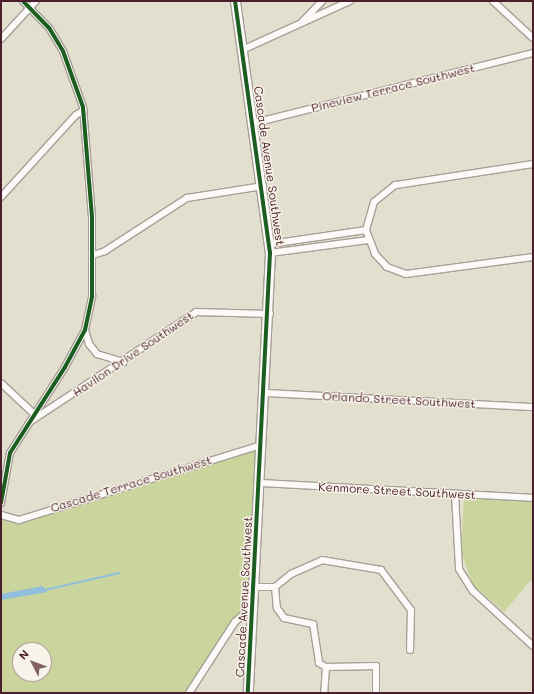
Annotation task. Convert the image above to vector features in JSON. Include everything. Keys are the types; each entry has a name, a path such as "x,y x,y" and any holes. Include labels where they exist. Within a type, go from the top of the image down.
{"main road":[{"name":"Cascade Avenue Southwest","path":"235,1 263,186 270,249 270,314 248,693"}],"street":[{"path":"1,503 10,453 65,367 85,330 92,296 93,255 84,110 63,51 23,1"},
{"path":"1,39 36,1"},
{"path":"300,24 322,1"},
{"path":"242,50 350,1"},
{"path":"494,1 533,38"},
{"name":"Pineview Terrace Southwest","path":"254,123 533,53"},
{"path":"1,197 76,115 84,110"},
{"path":"533,164 395,185 374,202 366,230 368,240 388,267 406,274 533,257"},
{"path":"93,255 105,251 187,198 263,186"},
{"path":"270,249 366,230"},
{"path":"270,249 368,240"},
{"name":"Havilon Drive Southwest","path":"28,423 124,362 196,312 270,314"},
{"path":"85,330 89,344 97,354 124,362"},
{"path":"1,383 34,414"},
{"name":"Orlando Street Southwest","path":"265,393 533,407"},
{"name":"Cascade Terrace Southwest","path":"1,515 18,520 262,445"},
{"name":"Kenmore Street Southwest","path":"260,483 533,498"},
{"path":"456,494 458,569 473,590 533,646"},
{"path":"254,587 276,587 291,574 322,560 381,570 411,610 410,650"},
{"path":"276,587 277,608 284,618 313,624 318,663 326,667 376,666 376,693"},
{"path":"189,693 235,622 253,606"},
{"path":"324,693 326,667"}],"green space":[{"path":"263,442 251,612 214,648 189,693 1,693 1,516 21,520"},
{"path":"464,497 533,500 533,583 530,581 504,612 472,584 461,550"}],"water":[{"path":"43,586 47,592 1,600 1,594"}],"waterway":[{"path":"45,590 119,573"}],"cycle path":[{"path":"1,503 10,453 65,367 85,330 92,296 92,217 83,107 63,51 49,28 23,1"},
{"path":"235,1 270,253 248,693"}]}
